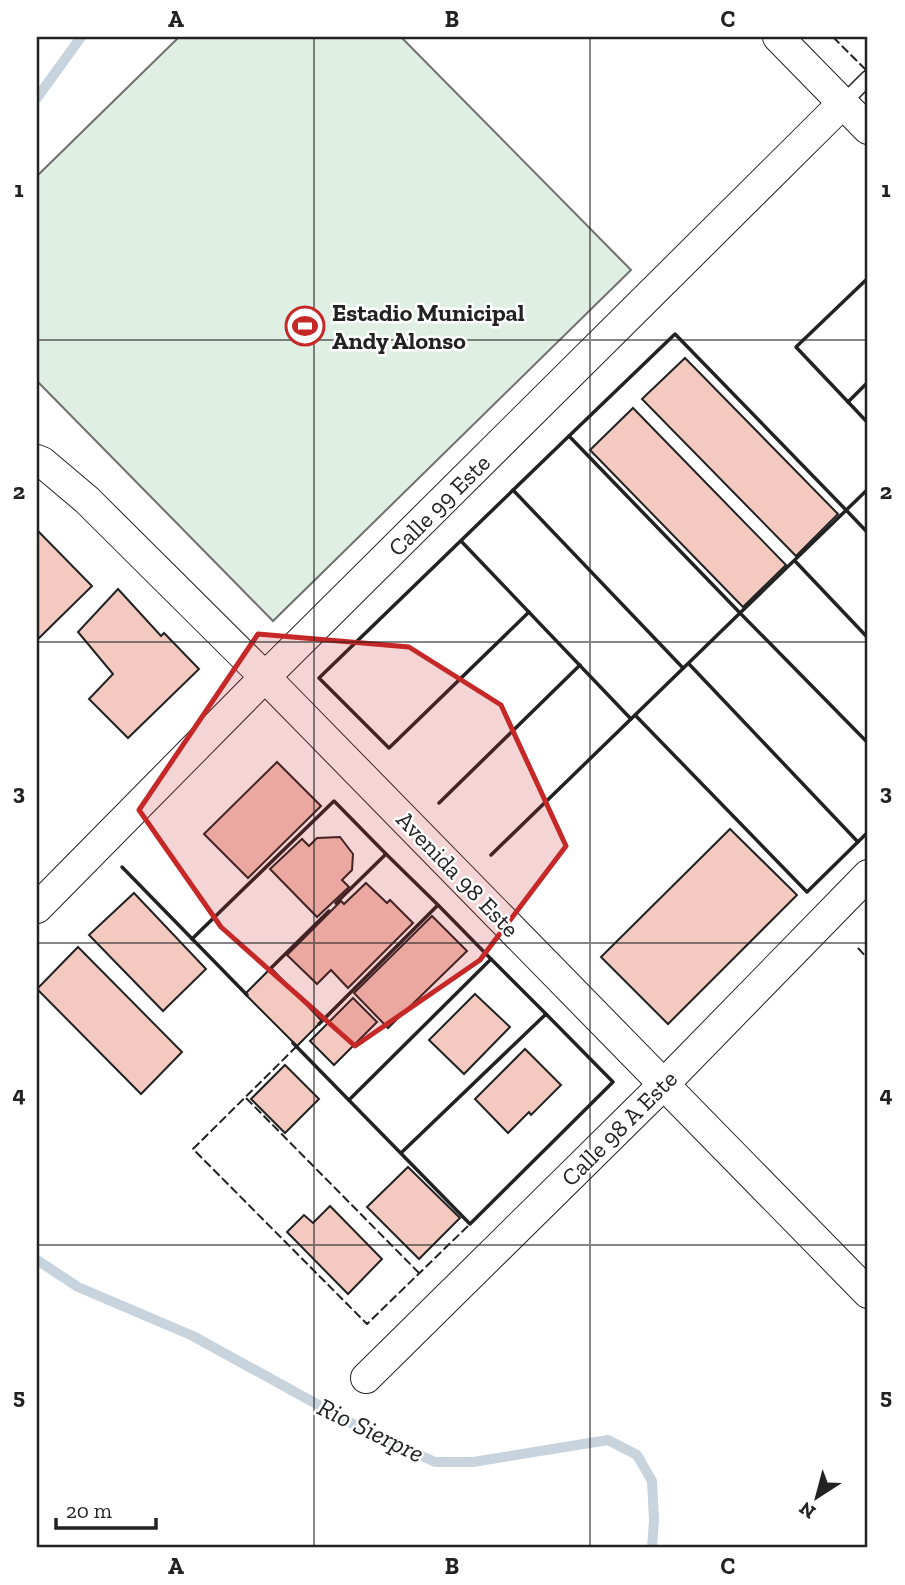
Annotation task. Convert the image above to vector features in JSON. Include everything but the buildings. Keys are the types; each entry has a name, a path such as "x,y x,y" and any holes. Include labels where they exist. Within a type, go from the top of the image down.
{"street":[{"path":"778,37 868,129"},
{"name":"Calle 99 Este","path":"37,908 265,677 843,103"},
{"name":"Avenida 98 Este","path":"39,461 87,500 265,677 868,1293"},
{"name":"Calle 98 A Este","path":"366,1378 663,1085 868,874"}],"lane":[{"path":"843,103 868,78"}],"highlighted area":[{"path":"258,634 409,647 501,705 566,846 480,960 355,1046 221,927 139,810"}],"green space":[{"name":"Estadio Municipal Andy Alonso","path":"179,37 401,37 631,270 273,621 37,381 37,176"}],"waterway":[{"name":"Rio Sierpre","path":"37,98 81,37"},
{"name":"Rio Sierpre","path":"37,1260 78,1287 193,1336 362,1429 435,1462 473,1462 608,1440 637,1455 652,1481 652,1548"}],"fence":[{"path":"833,37 868,72"},
{"path":"858,948 868,959"},
{"path":"297,1046 193,1149 367,1324 470,1224"},
{"path":"246,1098 419,1273"}],"wall":[{"path":"868,278 796,347 868,423"},
{"path":"868,489 740,613 569,436 675,334 847,511 868,533"},
{"path":"848,402 868,382"},
{"path":"529,612 389,748 319,678 569,436"},
{"path":"513,490 683,668"},
{"path":"461,541 631,719"},
{"path":"795,561 868,638"},
{"path":"491,855 740,613 868,743"},
{"path":"689,664 858,842"},
{"path":"439,803 580,665"},
{"path":"635,715 807,892 868,832"},
{"path":"192,939 334,801 386,854"},
{"path":"336,903 386,854 438,905"},
{"path":"122,867 247,995"},
{"path":"319,1024 438,905 491,959"},
{"path":"269,970 329,911"},
{"path":"349,1100 491,959 546,1014"},
{"path":"293,1043 470,1224 613,1082 546,1014 401,1153"}],"place":[{"name":"Estadio Municipal Andy Alonso","path":"305,326"}]}
